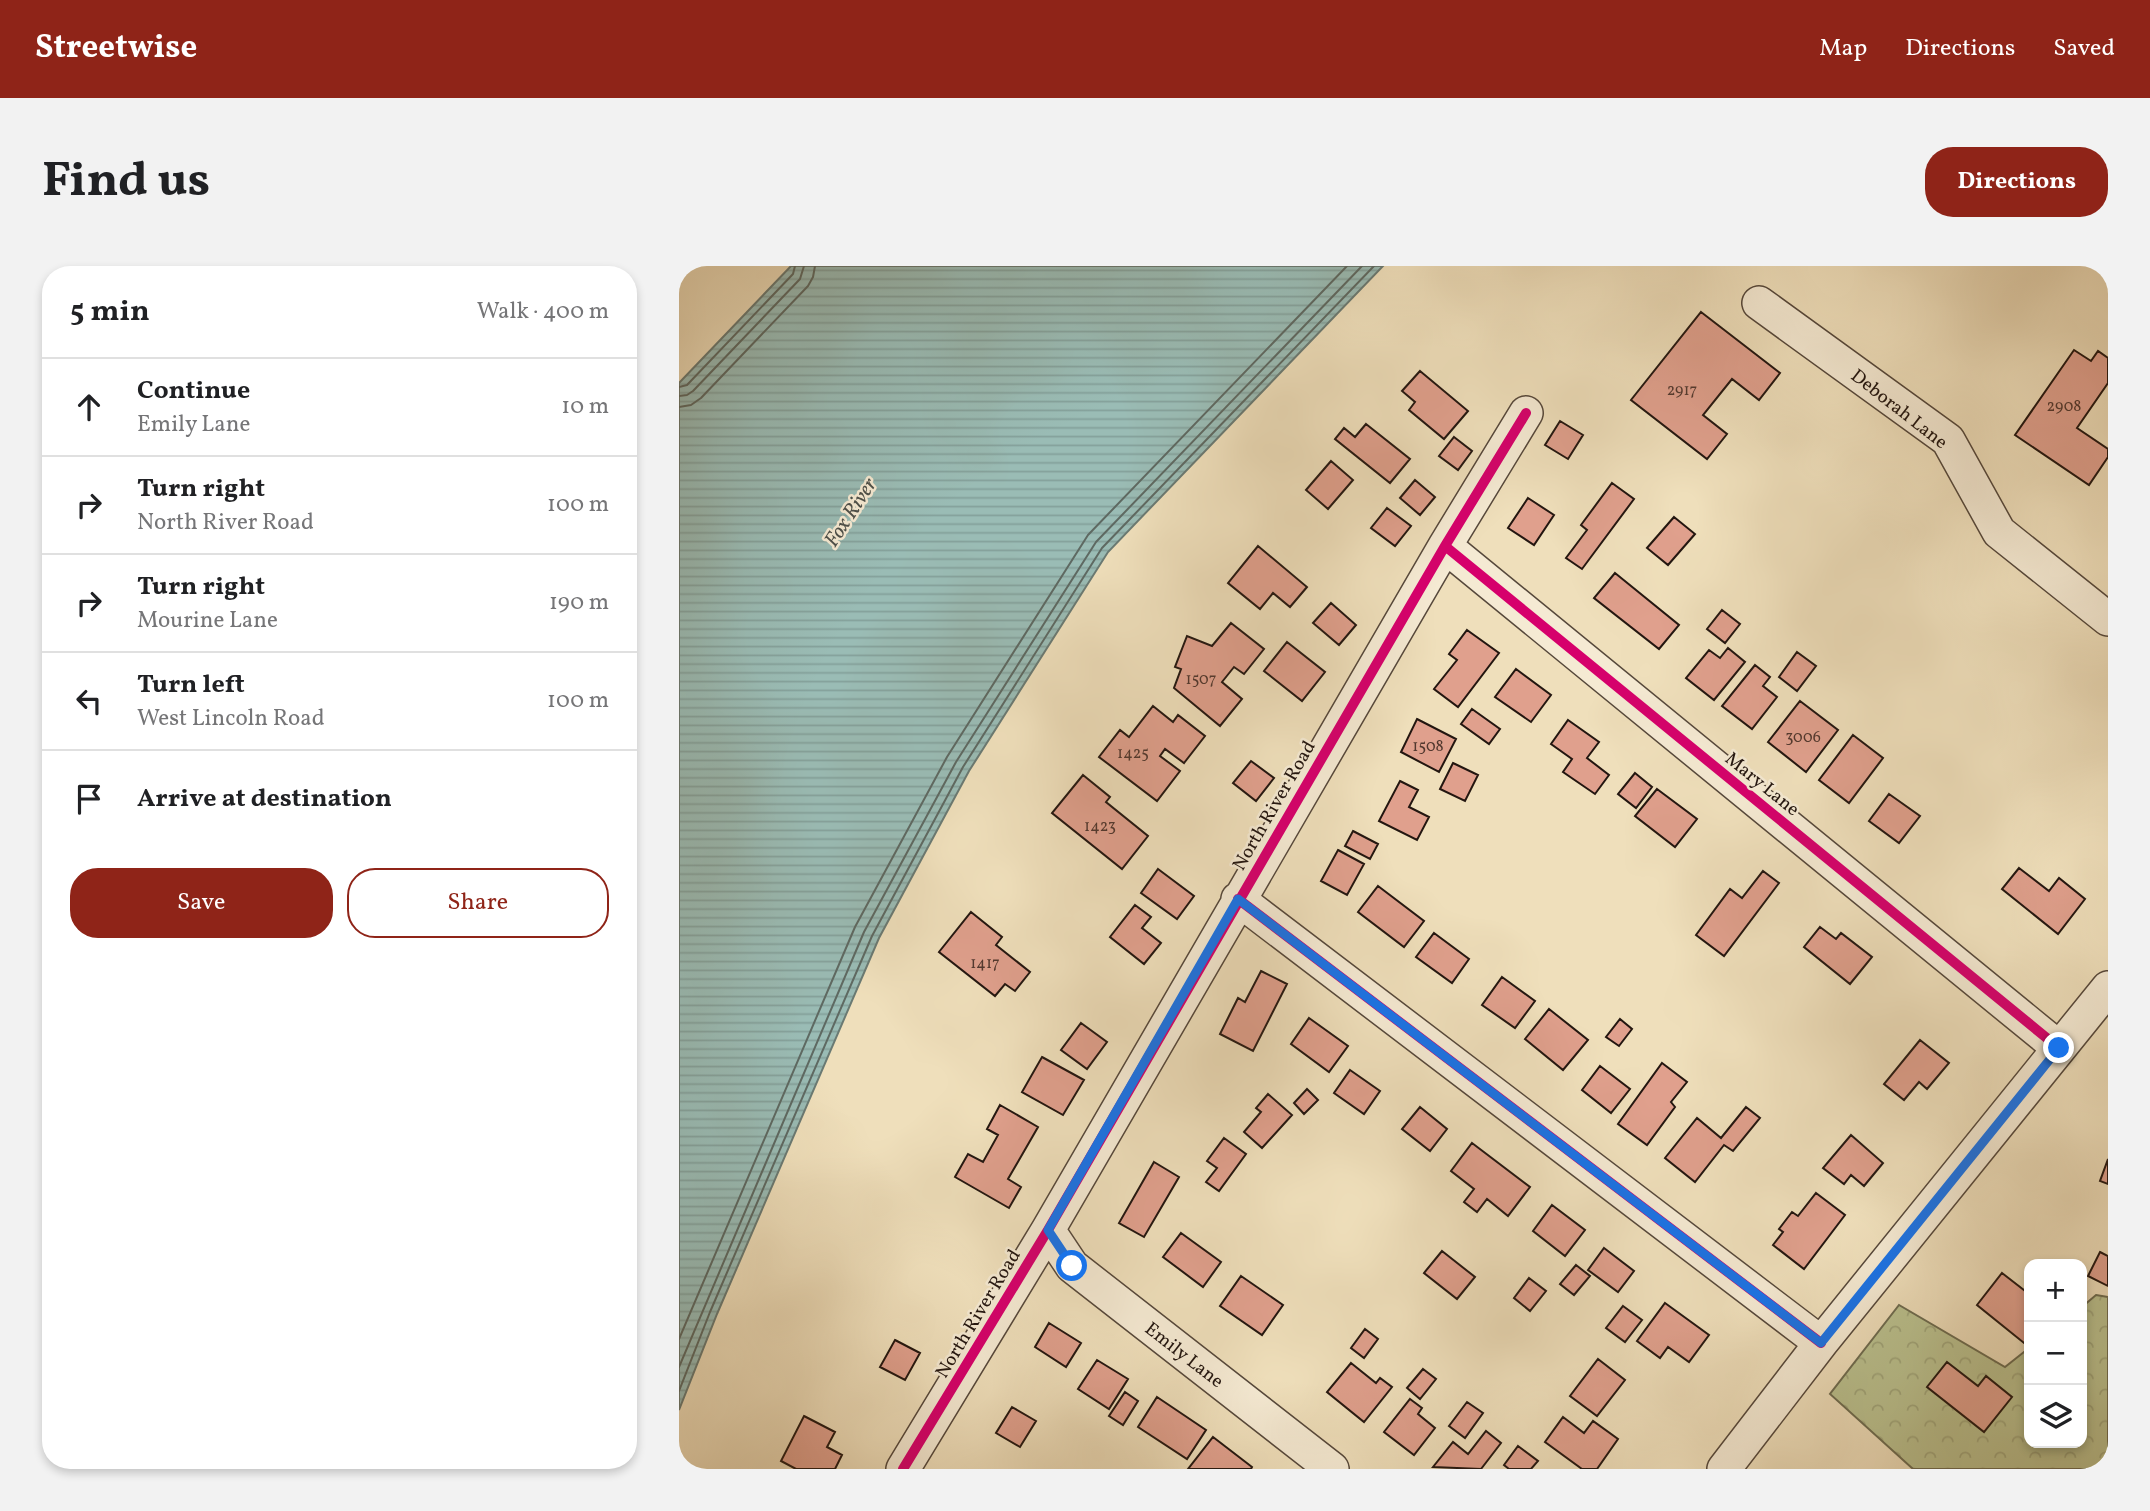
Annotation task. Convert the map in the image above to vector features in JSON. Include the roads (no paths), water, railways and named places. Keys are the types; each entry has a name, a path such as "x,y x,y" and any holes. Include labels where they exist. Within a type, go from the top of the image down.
{"street":[{"name":"Deborah Lane","path":"1759,303 1948,440 1999,532 2108,620"},
{"name":"North River Road","path":"903,1469 1048,1230 1238,899 1526,413"},
{"name":"Mary Lane","path":"1445,546 2059,1048"},
{"path":"1238,899 1821,1343"},
{"path":"1724,1469 1821,1343 2108,988"},
{"name":"Emily Lane","path":"1048,1230 1072,1266 1332,1469"}],"water":[{"name":"Fox River","path":"791,266 1383,266 1108,552 969,771 879,938 717,1314 679,1410 679,383"}]}
